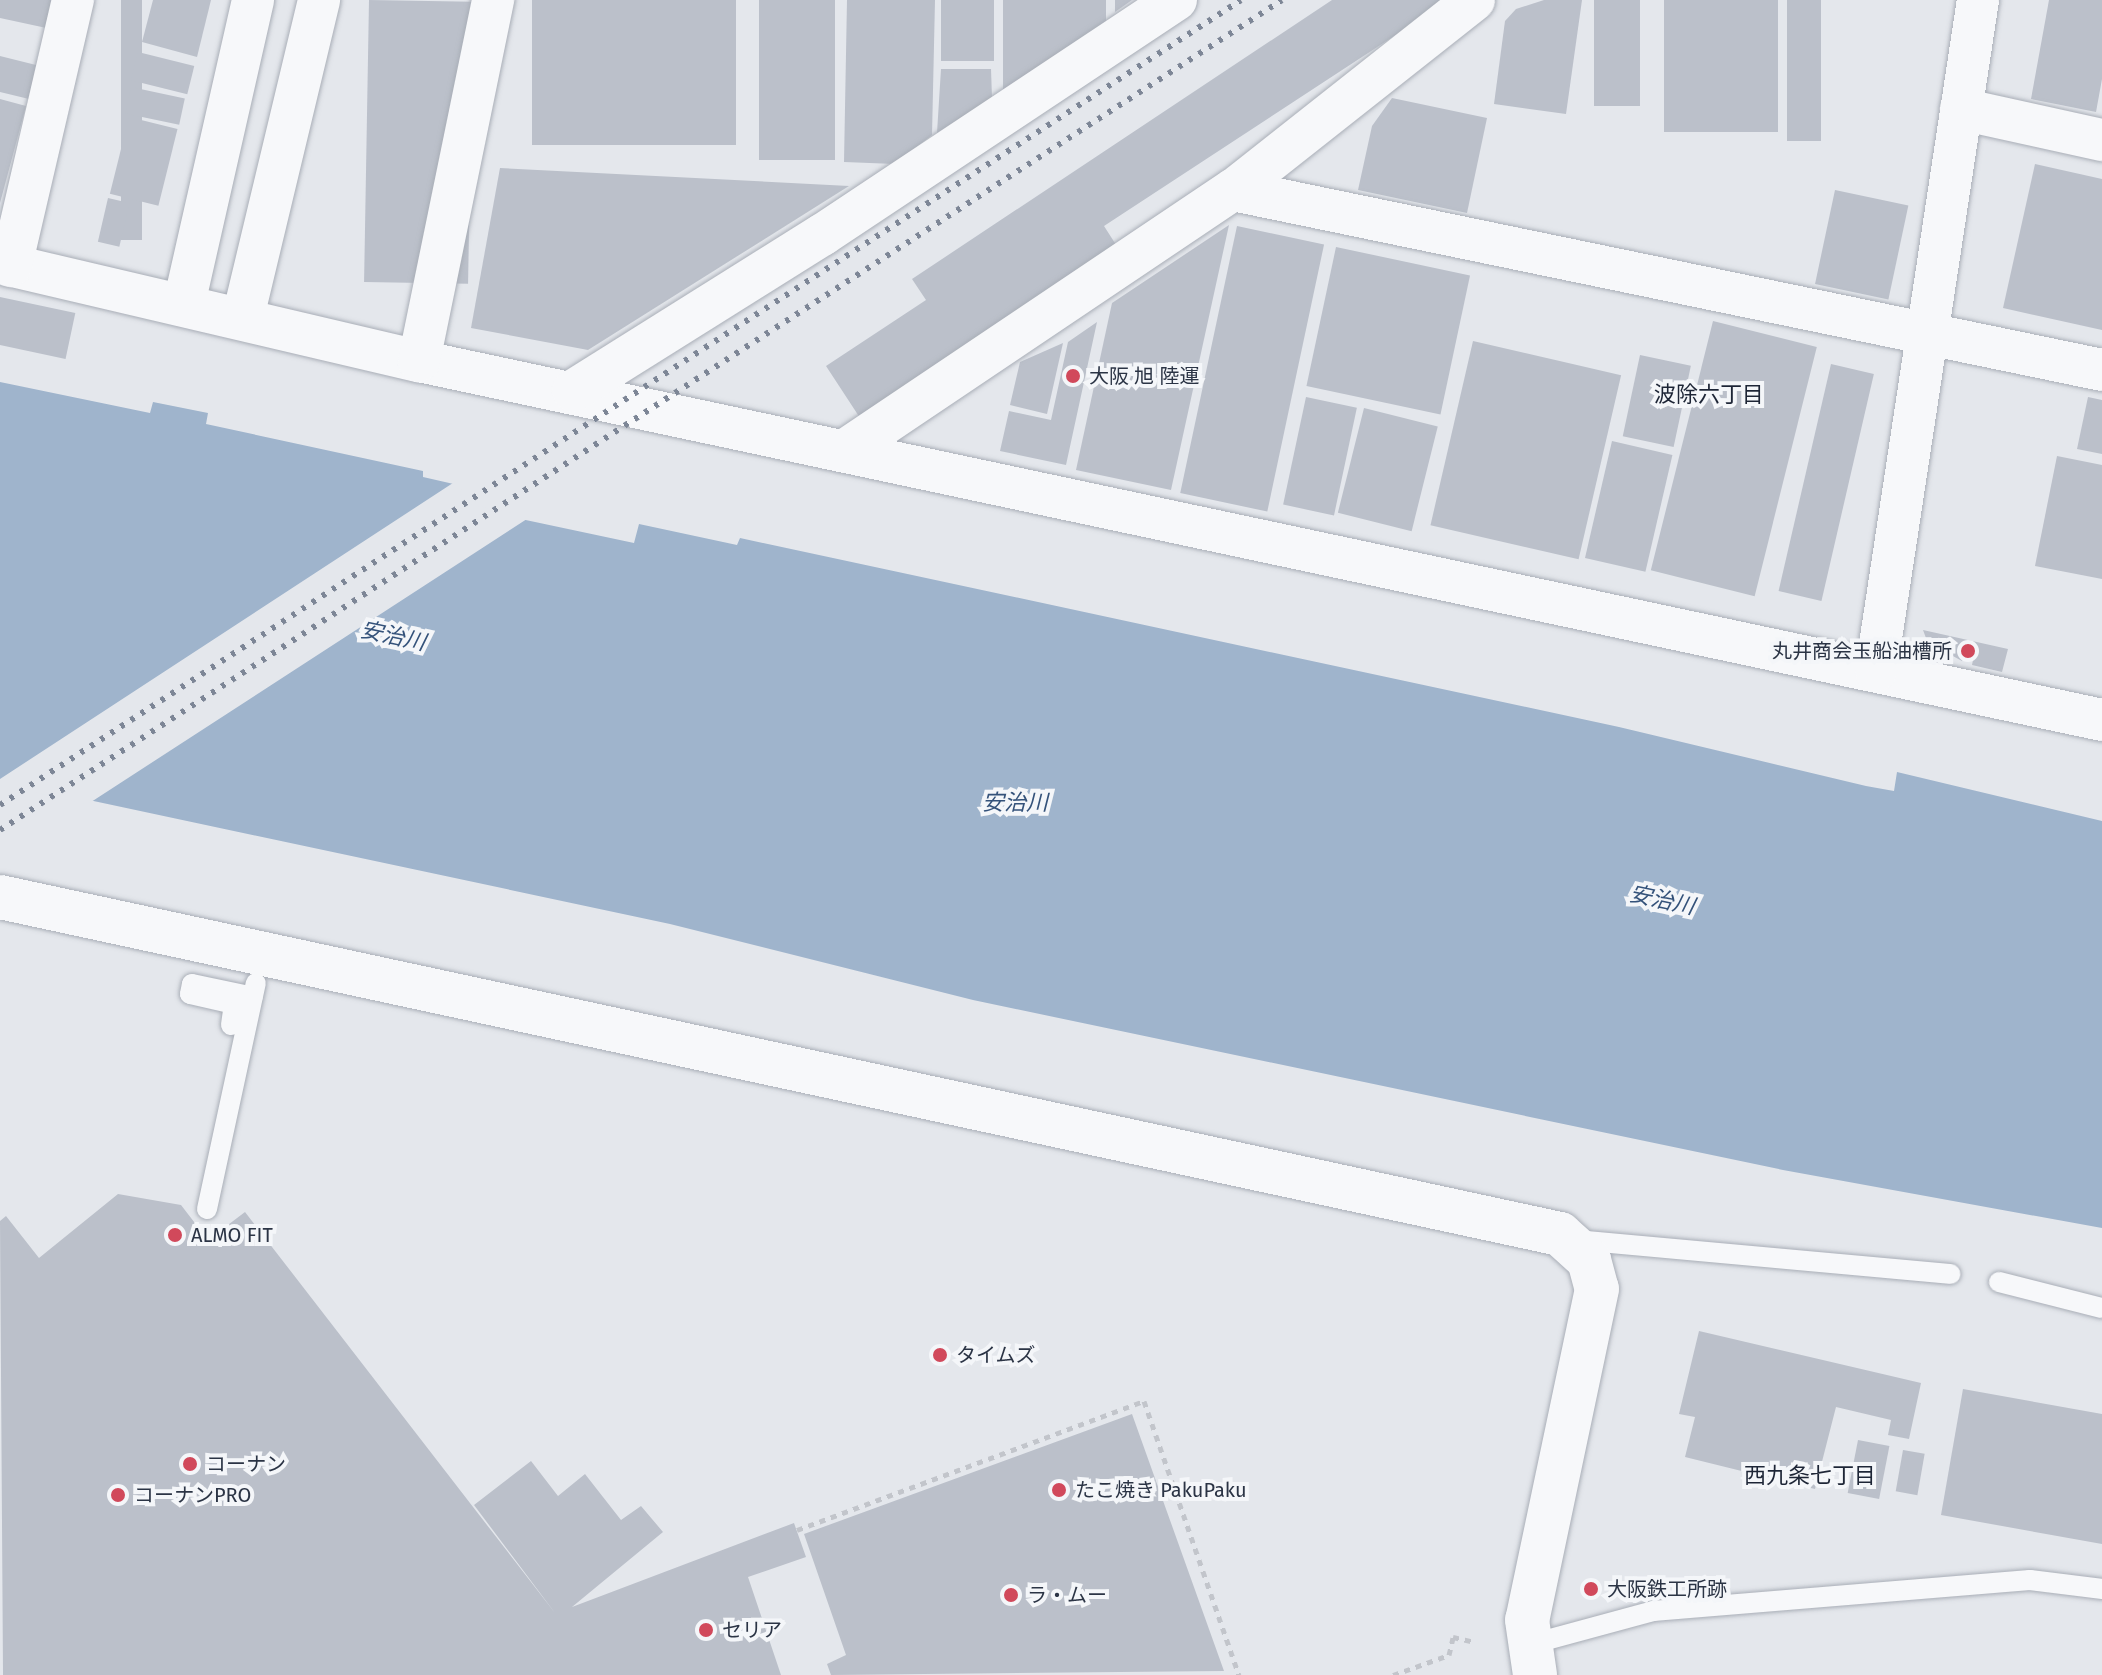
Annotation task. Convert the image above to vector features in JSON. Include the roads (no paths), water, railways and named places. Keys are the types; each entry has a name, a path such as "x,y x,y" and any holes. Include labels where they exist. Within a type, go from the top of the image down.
{"street":[{"path":"73,0 6,264 243,317 419,361 847,449 2102,720"},
{"path":"184,304 253,0"},
{"path":"243,317 319,0"},
{"path":"419,361 493,0"},
{"path":"573,391 822,235 1176,0"},
{"path":"847,449 1233,190 1474,0"},
{"path":"1876,671 1978,0"},
{"path":"1961,109 2102,140"},
{"path":"1233,190 2102,370"},
{"path":"0,897 1510,1219 1569,1239 1589,1260 1597,1289 1532,1592 1533,1665"}],"lane":[{"path":"207,1209 254,990 192,984 190,994 234,1004 231,1025"},
{"path":"1569,1239 1950,1274"},
{"path":"1999,1282 2102,1308"},
{"path":"1533,1665 1653,1611 2030,1580 2102,1589"}],"water":[{"name":"安治川","path":"0,382 150,413 153,402 208,413 206,424 423,471 423,477 458,485 455,505 634,543 639,524 737,545 740,538 1619,727 1866,786 1894,791 1897,772 2102,821 2102,1228 1783,1170 973,1000 670,924 0,781"}],"railway":[{"path":"0,805 1241,0"},
{"path":"0,830 1282,0"}],"place":[{"name":"大阪 旭 陸運","path":"1073,376"},
{"name":"丸井商会玉船油槽所","path":"1968,651"},
{"name":"ALMO FIT","path":"175,1235"},
{"name":"タイムズ","path":"940,1355"},
{"name":"コーナン","path":"190,1464"},
{"name":"たこ焼き PakuPaku","path":"1059,1490"},
{"name":"コーナンPRO","path":"118,1495"},
{"name":"大阪鉄工所跡","path":"1591,1589"},
{"name":"ラ・ムー","path":"1011,1595"},
{"name":"セリア","path":"706,1630"}],"district":[{"name":"波除六丁目","path":"1709,395"},
{"name":"西九条七丁目","path":"1810,1476"}]}
